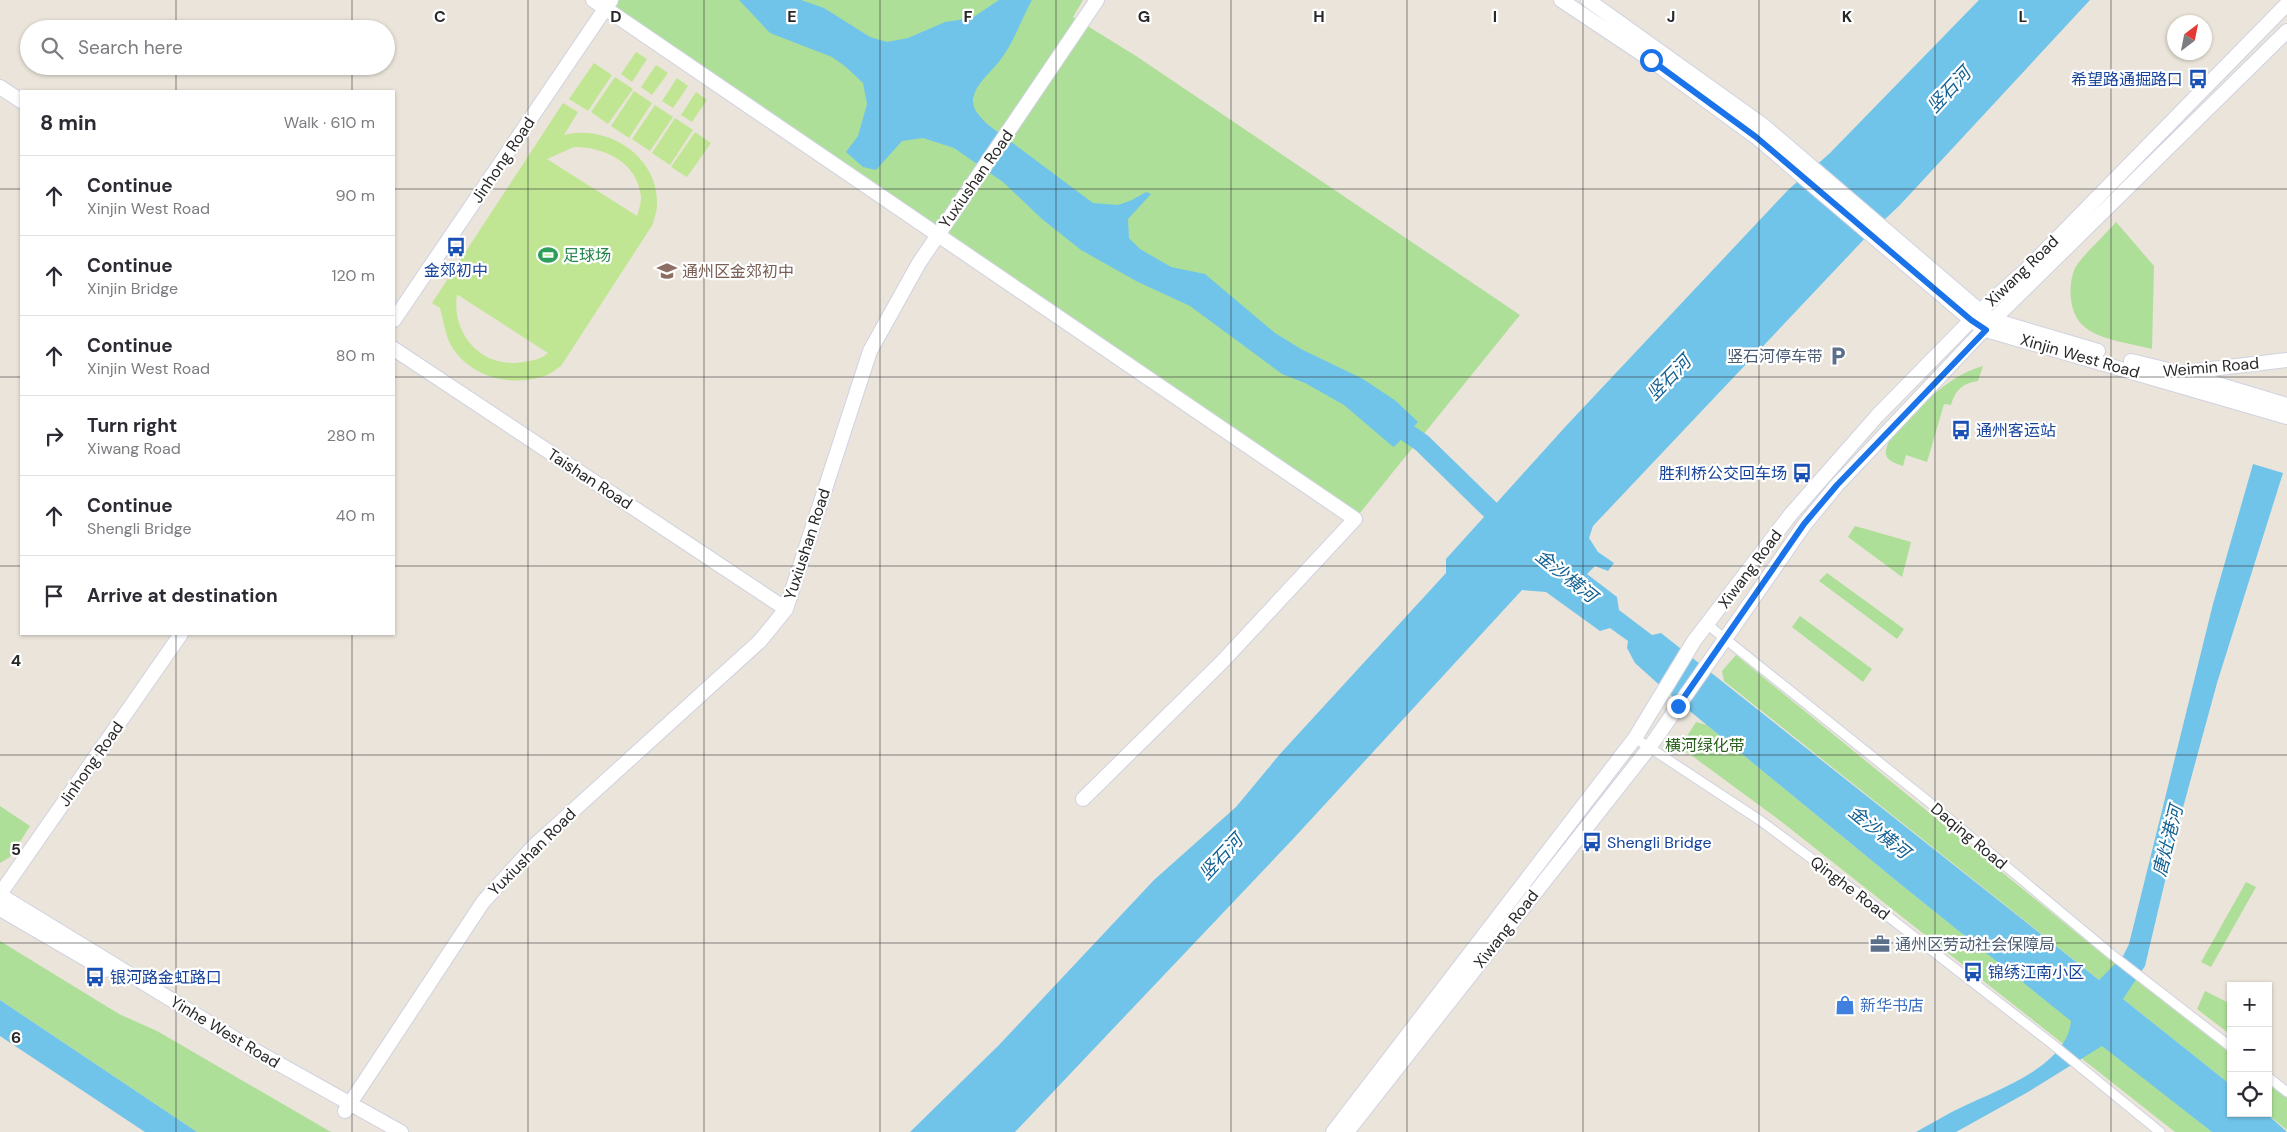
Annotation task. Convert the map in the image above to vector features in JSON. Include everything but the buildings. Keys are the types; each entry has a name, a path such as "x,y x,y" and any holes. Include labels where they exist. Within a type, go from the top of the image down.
{"main road":[{"path":"593,0 608,4 1355,519 1222,662 1083,799"},
{"name":"Yuxiushan Road","path":"347,1107 439,964 482,902 534,846 760,642 786,609 870,351 939,233 1007,136 1097,0"},
{"path":"1561,0 1760,131"},
{"path":"1588,0 1760,131"},
{"name":"Jinhong Road","path":"395,319 608,4"},
{"name":"Xiwang Road","path":"1333,1132 1635,738 1694,641 1791,514 1877,416 1975,316 2027,269 2287,4"},
{"name":"Xiwang Road","path":"1347,1132 1649,748 1804,524 1837,485 1990,325 2287,31"},
{"path":"0,87 20,100"},
{"name":"Xinjin West Road","path":"1760,131 1975,316 1990,325 2287,417"},
{"name":"Xinjin West Road","path":"1990,325 2138,363 2181,372 2287,405"},
{"name":"Taishan Road","path":"395,350 786,609"},
{"name":"Weimin Road","path":"2135,371 2181,372 2287,360"},
{"name":"Jinhong Road","path":"0,895 180,635"},
{"name":"Yinhe West Road","path":"0,895 347,1107 383,1132"},
{"name":"Yinhe West Road","path":"0,909 246,1056 401,1132"}],"street":[{"name":"Daqing Road","path":"1708,625 1929,802 2111,954 2227,1044"},
{"name":"Qinghe Road","path":"1635,738 1761,821 2051,1042 2160,1132"},
{"path":"2272,1080 2287,1092"}],"green space":[{"path":"593,0 1083,0 1073,17 1136,56 1520,315 1355,519"},
{"path":"636,52 647,59 632,82 621,74"},
{"path":"594,63 612,75 588,111 569,99"},
{"path":"656,65 668,73 652,95 641,87"},
{"path":"615,77 633,89 608,124 591,112"},
{"path":"677,78 688,86 673,108 662,101"},
{"path":"634,91 652,103 629,138 611,126"},
{"path":"696,92 707,100 692,122 681,115"},
{"path":"563,103 578,112 564,135 580,133 597,134 613,139 640,158 649,172 655,187 657,210 653,224 561,366 551,373 530,380 518,381 495,378 474,369 453,349 446,332 440,308 432,303","holes":["574,147 597,150 608,154 626,166 633,174 641,197 637,216 547,159","458,295 548,353 543,357 533,360 508,363 495,360 483,354 465,336 459,323 456,310"]},
{"path":"655,105 673,117 650,151 632,139"},
{"path":"675,118 693,130 670,165 652,153"},
{"path":"695,132 711,143 687,177 671,167"},
{"path":"2116,222 2154,266 2152,349 2108,339 2092,332 2080,323 2073,308 2070,292 2072,275 2075,268"},
{"path":"1983,366 1978,381 1968,383 1960,388 1951,405 1944,404 1927,462 1906,455 1903,466 1892,462 1887,457 1886,450 1890,439 1932,396 1956,378"},
{"path":"1855,526 1911,542 1902,577 1848,537"},
{"path":"1827,573 1904,629 1897,639 1819,581"},
{"path":"1800,616 1872,669 1863,682 1792,627"},
{"name":"横河绿化带","path":"1736,655 2106,957 2227,1051 2227,1082 1724,681 1722,671"},
{"name":"横河绿化带","path":"1696,722 1707,725 1899,883 2212,1132 2175,1132 1778,819 1680,747"},
{"path":"0,806 30,826 10,857 0,863"},
{"path":"2246,882 2256,887 2211,967 2201,962"},
{"path":"0,941 119,1014 157,1031 331,1132 197,1132 0,1000"},
{"path":"2205,991 2227,1002 2227,1032 2197,1009"},
{"path":"2272,1087 2287,1098 2287,1130 2271,1117"}],"water":[{"path":"739,0 801,0 824,8 870,37 887,42 908,38 945,22 972,18 999,0 1032,0 1008,49 979,84 974,94 974,107 982,119 1093,203 1118,205 1146,192 1151,194 1128,219 1129,238 1140,249 1171,267 1205,274 1275,333 1301,349 1363,379 1396,401 1418,422 1394,447 1344,405 1305,383 1282,374 1190,306 1138,282 1081,250 1042,219 1003,182 954,148 923,138 902,141 876,170 863,167 846,152 858,136 867,104 863,83 832,57 770,33"},
{"path":"1979,0 2090,0 1899,206 1869,234 1593,526 1589,538 1598,552 1614,563 1608,571 1595,566 1587,574 1617,597 1619,610 1652,635 1661,633 2099,980 2123,956 2129,944 2213,604 2253,464 2283,473 2217,683 2178,826 2145,966 2123,999 2227,1082 2227,1117 2270,1117 2287,1132 2212,1132 2102,1046 2028,1092 1956,1132 1916,1132 1954,1111 2010,1085 2044,1064 2067,1037 2071,1021 1899,883 1674,698 1635,663 1627,648 1628,641 1610,628 1600,631 1546,592 1522,590 1293,839 1015,1132 910,1132 999,1045 1154,880 1236,807 1280,754 1446,573 1446,559 1566,426 1788,190 1830,153"},
{"path":"0,1000 197,1132 145,1132 0,1036"}],"waterway":[{"path":"1387,419 1422,443 1508,527"}],"place":[{"name":"希望路通掘路口","path":"2198,79"},
{"name":"金郊初中","path":"456,247"},
{"name":"足球场","path":"548,255"},
{"name":"通州区金郊初中","path":"667,271"},
{"name":"竖石河停车带","path":"1838,356"},
{"name":"通州客运站","path":"1961,430"},
{"name":"胜利桥公交回车场","path":"1802,473"},
{"name":"Shengli Bridge","path":"1592,842"},
{"name":"通州区劳动社会保障局","path":"1880,944"},
{"name":"锦绣江南小区","path":"1973,972"},
{"name":"银河路金虹路口","path":"95,977"},
{"name":"新华书店","path":"1845,1005"}],"route":[{"path":"1651,60 1756,137 1893,255 1971,320 1986,330 1837,485 1804,524 1678,706"}],"water label":[{"name":"竖石河","path":"1949,90"},
{"name":"竖石河","path":"1669,378"},
{"name":"金沙横河","path":"1566,576"},
{"name":"金沙横河","path":"1879,832"},
{"name":"唐灶港河","path":"2168,841"},
{"name":"竖石河","path":"1221,857"}]}
